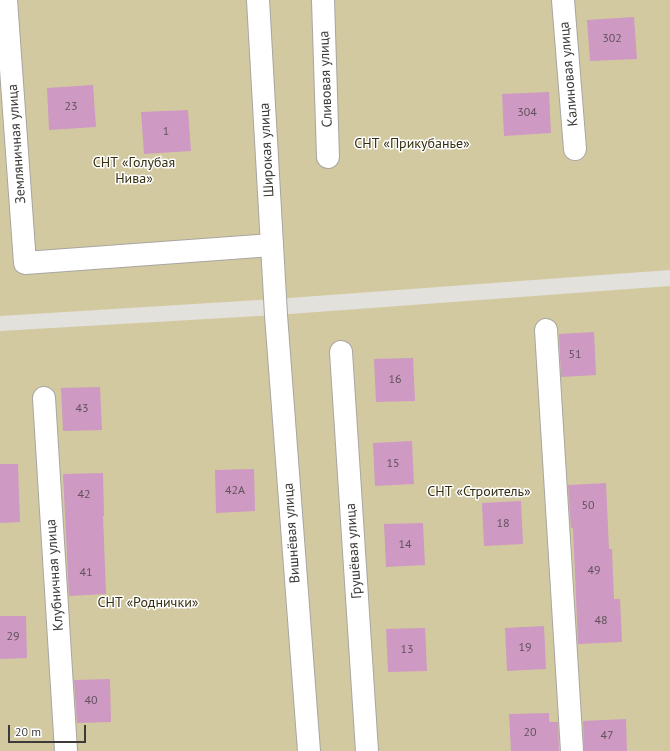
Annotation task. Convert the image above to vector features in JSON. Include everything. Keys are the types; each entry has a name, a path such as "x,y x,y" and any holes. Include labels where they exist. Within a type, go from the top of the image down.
{"street":[{"name":"Земляничная улица","path":"6,0 25,263 272,245"},
{"name":"Широкая улица","path":"258,0 275,307"},
{"name":"Сливовая улица","path":"323,0 328,157"},
{"name":"Калиновая улица","path":"563,0 575,149"},
{"name":"Вишнёвая улица","path":"275,307 309,751"},
{"path":"546,330 572,751"},
{"name":"Грушёвая улица","path":"341,352 367,751"},
{"name":"Клубничная улица","path":"44,398 66,751"}],"green space":[{"path":"0,0 670,0 670,270 275,299 0,316"},
{"path":"670,286 670,751 0,751 0,331 276,315"}],"building":[{"path":"634,17 637,59 590,61 587,20"},
{"path":"93,85 96,127 49,130 47,88"},
{"path":"549,92 551,133 504,136 502,94"},
{"path":"188,110 191,151 144,154 141,112"},
{"path":"594,332 596,375 561,377 559,334"},
{"path":"413,358 415,401 376,402 374,359"},
{"path":"100,387 102,430 63,431 61,388"},
{"path":"412,441 414,484 375,486 373,443"},
{"path":"0,464 18,464 20,522 0,523"},
{"path":"254,469 255,511 216,513 215,470"},
{"path":"103,473 106,594 69,596 63,474"},
{"path":"606,483 609,549 612,549 614,599 620,599 622,642 578,644 573,528 571,528 568,485"},
{"path":"521,501 523,544 484,546 482,503"},
{"path":"423,523 425,565 386,567 384,524"},
{"path":"0,616 26,616 27,658 0,659"},
{"path":"544,626 546,669 507,671 505,628"},
{"path":"425,628 427,671 388,672 386,629"},
{"path":"110,679 111,722 77,723 74,680"},
{"path":"549,713 549,722 558,722 559,751 511,751 509,714"},
{"path":"626,719 627,751 584,751 583,721"}],"park label":[{"name":"СНТ «Прикубанье»","path":"412,144"},
{"name":"СНТ «Голубая Нива»","path":"134,172"},
{"name":"СНТ «Строитель»","path":"479,492"},
{"name":"СНТ «Роднички»","path":"148,603"}]}
